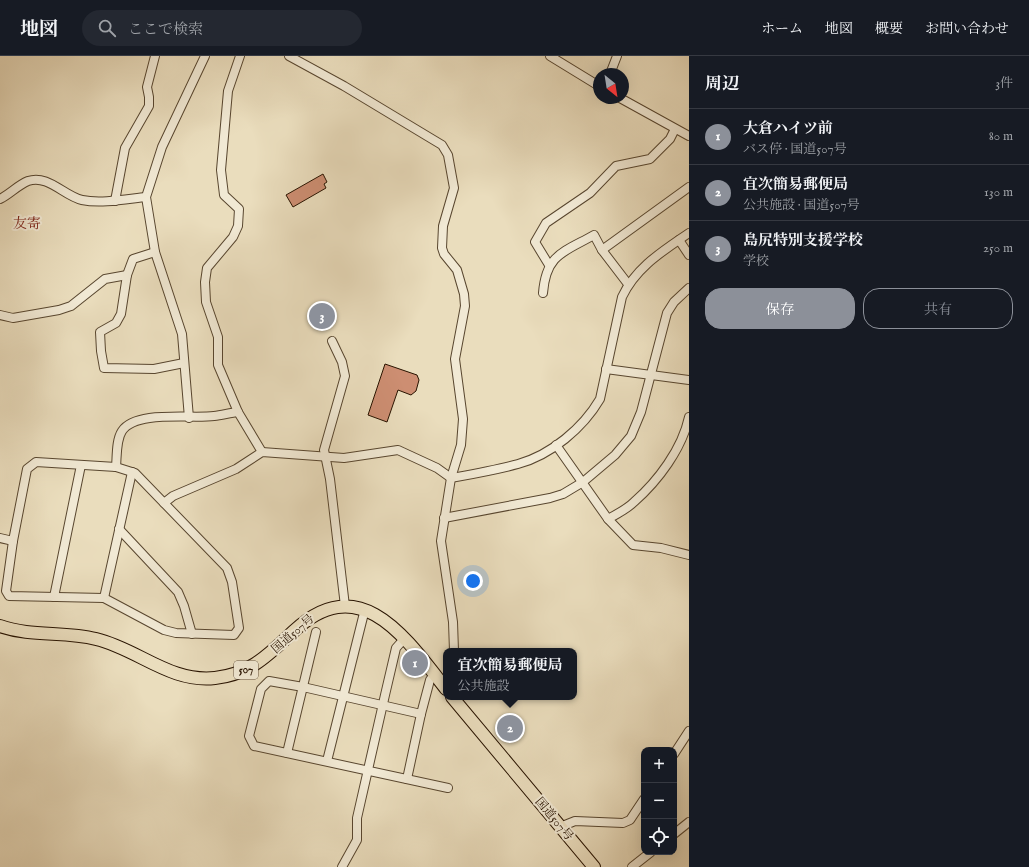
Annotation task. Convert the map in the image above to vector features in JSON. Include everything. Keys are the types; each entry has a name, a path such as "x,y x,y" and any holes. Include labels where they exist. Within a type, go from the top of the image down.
{"highway":[{"name":"国道507号","path":"0,626 24,632 96,639 126,650 172,673 192,678 213,678 234,674 256,664 267,657 307,619 325,610 345,606 365,609 380,617 404,639 443,685"},
{"name":"国道507号","path":"454,700 594,867"}],"street":[{"path":"115,201 126,148 149,106 147,87 155,56"},
{"path":"189,418 182,334 155,252 146,197 162,147 205,56"},
{"path":"240,56 228,91 221,170 224,194 239,208 238,226 233,237 207,268 205,282 206,302 218,337 218,365 238,412 262,452"},
{"path":"289,56 344,86 442,145 448,154 454,188 443,226 442,248 444,254 457,270 464,294 465,306 455,359 462,418 461,445 451,478 441,541 453,622 454,648"},
{"path":"550,56 593,82"},
{"path":"612,68 617,56"},
{"path":"629,103 689,136"},
{"path":"549,265 535,242 546,223 590,193 616,166 650,159 670,139 675,129"},
{"path":"0,199 29,180 47,182 82,200 115,201 146,197"},
{"path":"602,250 689,187"},
{"path":"164,503 173,496 236,469 262,452 344,458 398,450 437,468 451,478 519,464 540,455 556,446 580,425 592,412 600,399 622,297 628,284 649,260 689,233"},
{"path":"543,293 544,282 549,265 554,258 594,234 602,250 628,284"},
{"path":"678,240 689,255"},
{"path":"155,252 133,259 127,274 121,314 116,323 100,332 100,351 104,368 154,369 184,363"},
{"path":"0,315 13,318 46,313 71,306 105,279 127,274"},
{"path":"444,518 550,498 562,494 583,482 615,455 631,436 641,412 666,313 674,302 689,288"},
{"path":"332,341 342,362 345,376 324,450 330,479 345,606"},
{"path":"606,369 649,376 689,380"},
{"path":"116,467 118,444 122,430 136,420 152,417 189,418 238,412"},
{"path":"608,519 634,503 655,481 675,453 689,417"},
{"path":"556,446 608,519 634,545 661,548 689,555"},
{"path":"36,462 116,467 132,472 227,568 232,582 239,628 234,635 176,633 164,630 104,598 9,596 6,591 13,541 27,469 36,462"},
{"path":"54,598 81,465"},
{"path":"104,598 132,472"},
{"path":"119,529 178,592 184,606 192,634"},
{"path":"0,538 13,541"},
{"path":"327,761 365,609"},
{"path":"287,753 316,632"},
{"path":"342,867 356,840 357,818 367,770 396,648 404,639"},
{"path":"407,779 421,714 430,680 434,674"},
{"path":"421,714 303,687 269,681 261,689 249,736 254,746 448,788"},
{"path":"677,749 689,731"},
{"path":"560,827 575,821 624,824 630,820 641,804"},
{"path":"677,832 689,822"},
{"path":"632,867 647,855"}],"building":[{"path":"323,174 327,182 324,184 326,188 293,207 286,195"},
{"path":"385,364 417,375 419,380 416,391 411,395 398,390 387,422 368,415"}],"place":[{"name":"島尻特別支援学校","path":"322,316"},
{"name":"大倉ハイツ前","path":"415,663"},
{"name":"宜次簡易郵便局","path":"510,728"}],"district":[{"name":"友寄","path":"27,224"}]}
